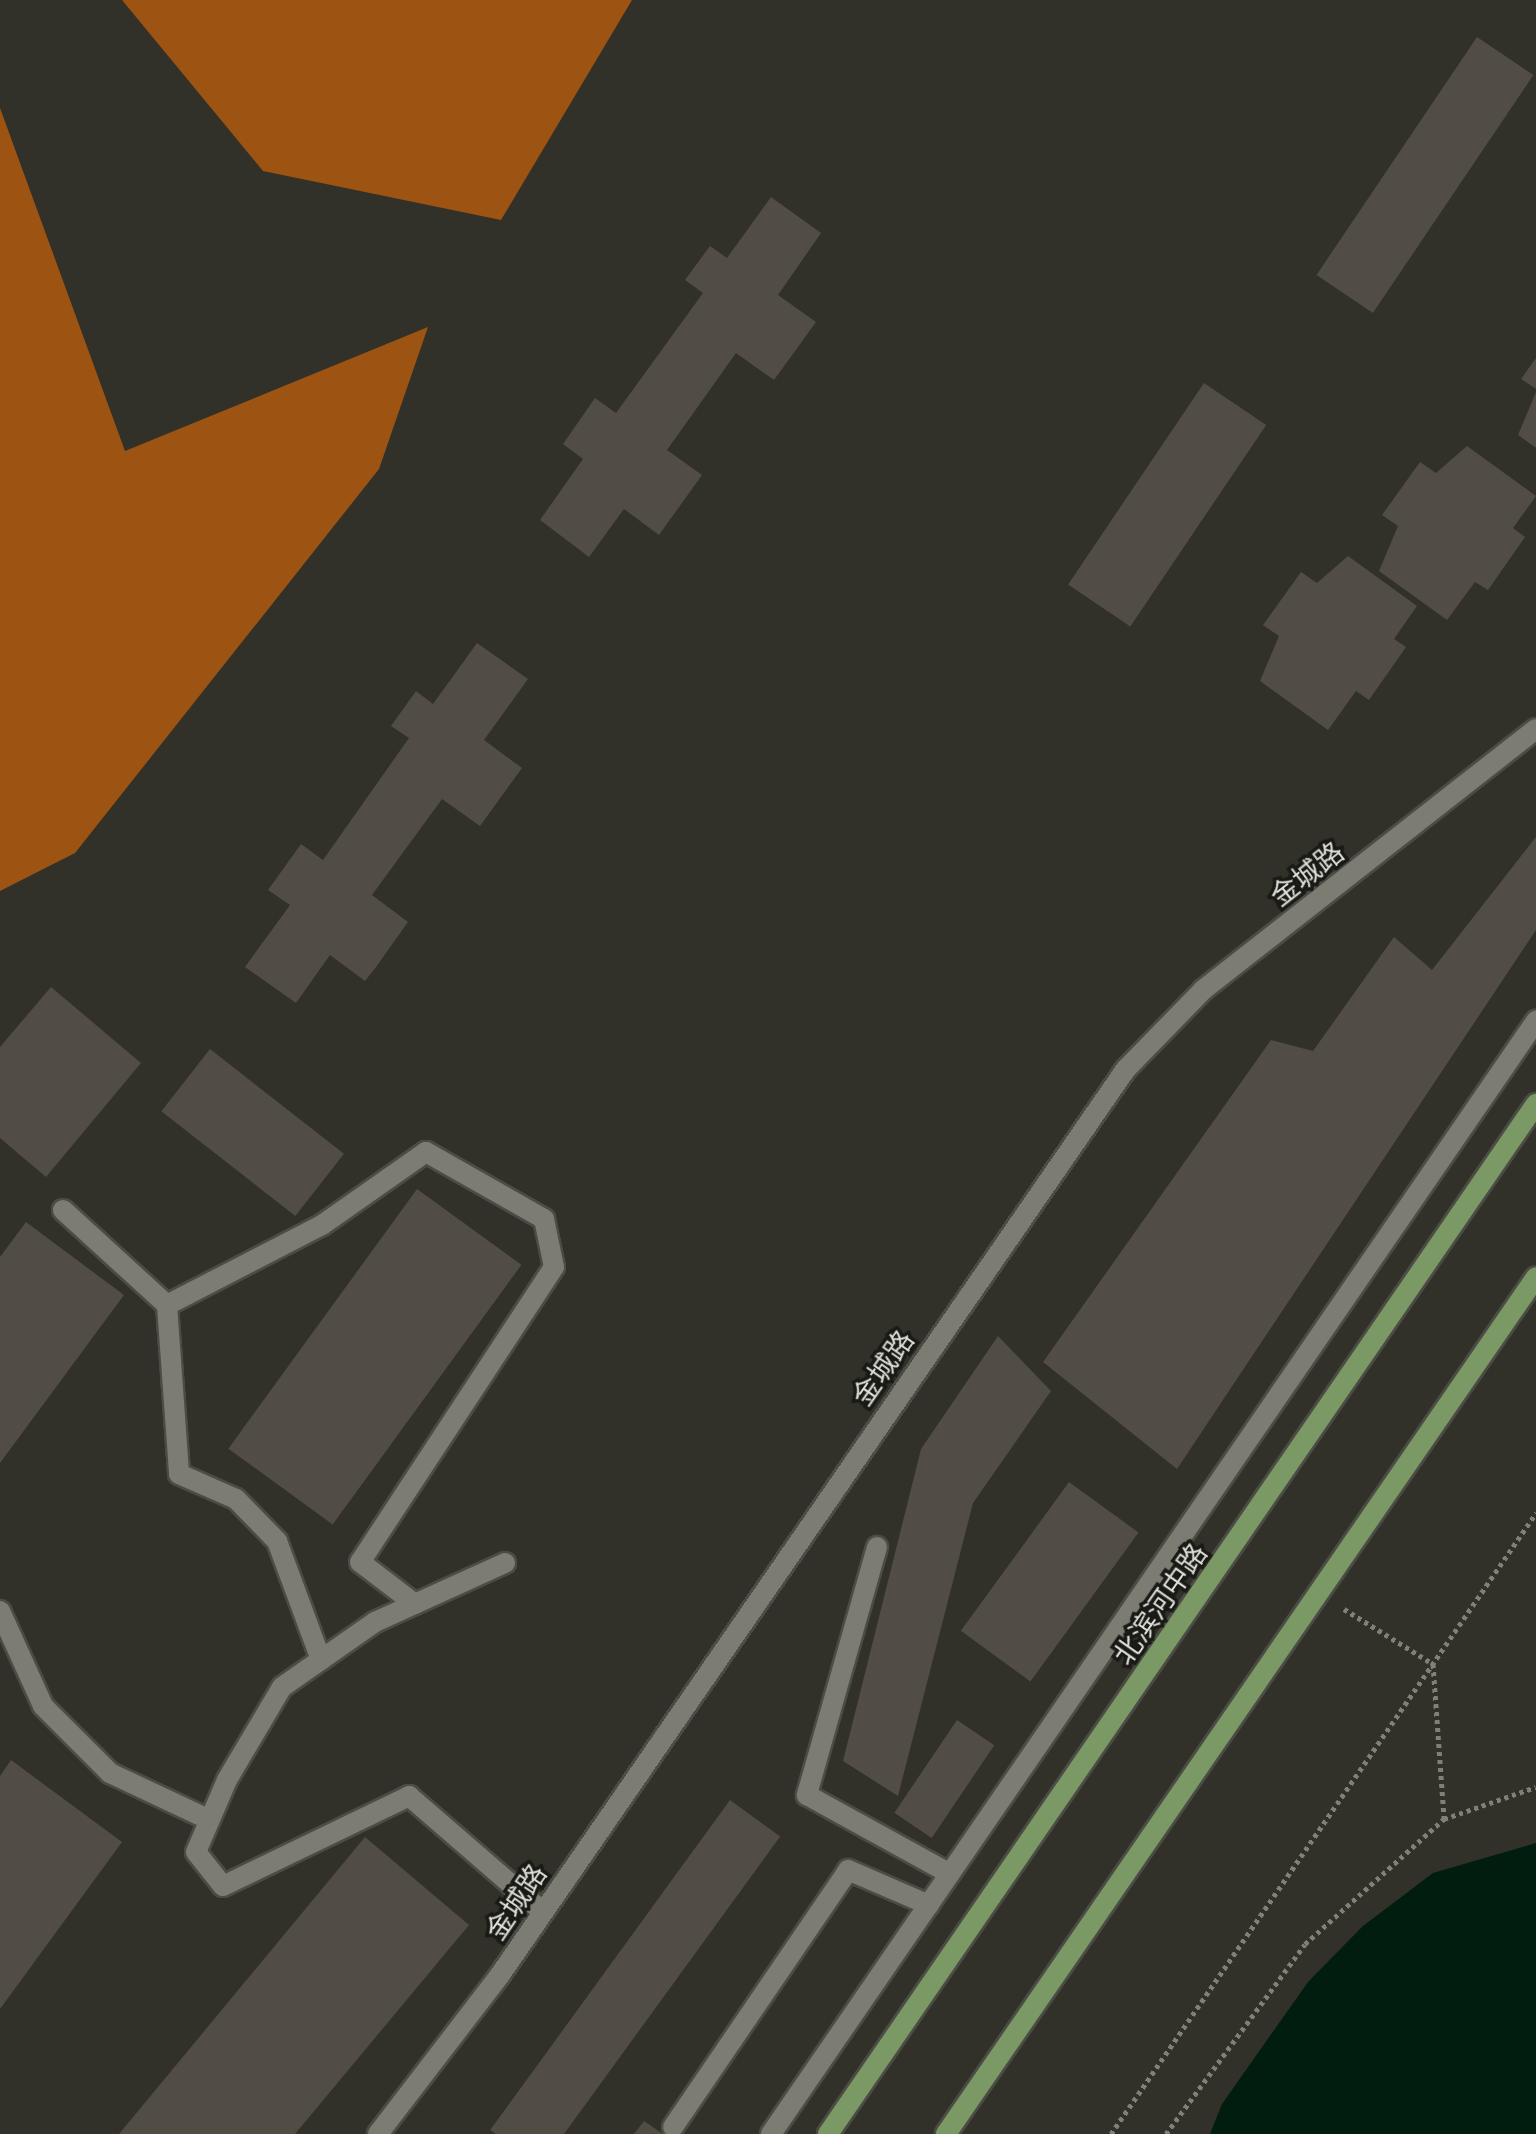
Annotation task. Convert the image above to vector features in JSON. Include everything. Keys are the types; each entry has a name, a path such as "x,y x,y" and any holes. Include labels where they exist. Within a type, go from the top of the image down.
{"main road":[{"name":"北滨河中路","path":"828,2134 1536,1104"},
{"path":"946,2134 1536,1277"}],"street":[{"name":"金城路","path":"378,2134 543,1912 1126,1069 1203,990 1536,729"},
{"path":"771,2134 1536,1021"},
{"path":"167,1305 322,1225 426,1152 544,1219 554,1267 360,1562 415,1604"},
{"path":"63,1210 167,1305 179,1474 236,1499 277,1541 321,1660"},
{"path":"877,1547 807,1795 950,1874"},
{"path":"505,1563 415,1604 282,1687 196,1852 223,1886 409,1796 543,1912"},
{"path":"0,1611 43,1706 110,1773 210,1820"},
{"path":"673,2127 848,1870 929,1905"}],"path":[{"path":"1111,2134 1536,1513"},
{"path":"1320,1593 1433,1664"},
{"path":"1433,1664 1444,1819"},
{"path":"1166,2134 1305,1944 1444,1819 1536,1787"}],"shaded area":[{"path":"122,0 632,0 501,220 263,171"},
{"path":"0,108 125,451 428,327 379,469 75,853 0,891"},
{"path":"1536,1843 1536,2134 1210,2134 1222,2104 1308,1982 1363,1926 1433,1873"}],"building":[{"path":"1477,37 1533,75 1373,313 1317,275"},
{"path":"771,197 821,233 778,295 816,322 774,380 736,353 667,450 702,475 659,535 624,509 589,557 540,520 583,459 563,444 595,398 616,413 703,293 685,280 710,246 727,258"},
{"path":"1536,358 1536,389 1521,379"},
{"path":"1204,383 1266,425 1130,626 1068,584"},
{"path":"1536,392 1536,448 1518,435"},
{"path":"1467,446 1536,496 1513,528 1525,537 1488,590 1475,582 1447,620 1379,571 1398,526 1382,515 1420,462 1436,473"},
{"path":"1348,556 1417,606 1394,639 1406,647 1369,700 1356,691 1328,730 1260,681 1279,636 1263,625 1301,572 1317,583"},
{"path":"477,643 528,679 484,740 522,768 480,826 442,799 372,895 408,922 376,967 365,981 330,955 296,1003 245,967 290,905 268,890 301,844 323,860 409,738 391,726 416,691 433,704"},
{"path":"1536,837 1536,930 1177,1469 1043,1362 1271,1040 1313,1051 1394,937 1432,970"},
{"path":"51,987 141,1063 46,1177 0,1138 0,1047"},
{"path":"210,1049 344,1154 295,1216 161,1111"},
{"path":"417,1189 521,1265 333,1525 228,1449"},
{"path":"26,1222 124,1295 0,1463 0,1257"},
{"path":"998,1336 1051,1391 973,1503 898,1796 843,1761 921,1449"},
{"path":"1069,1482 1139,1533 1030,1681 961,1631"},
{"path":"957,1720 994,1745 932,1838 894,1813"},
{"path":"11,1760 122,1842 0,2009 0,1776"},
{"path":"730,1800 780,1836 564,2134 496,2134 490,2130"},
{"path":"365,1837 469,1925 295,2134 119,2134"},
{"path":"644,2121 663,2134 634,2134"}]}
